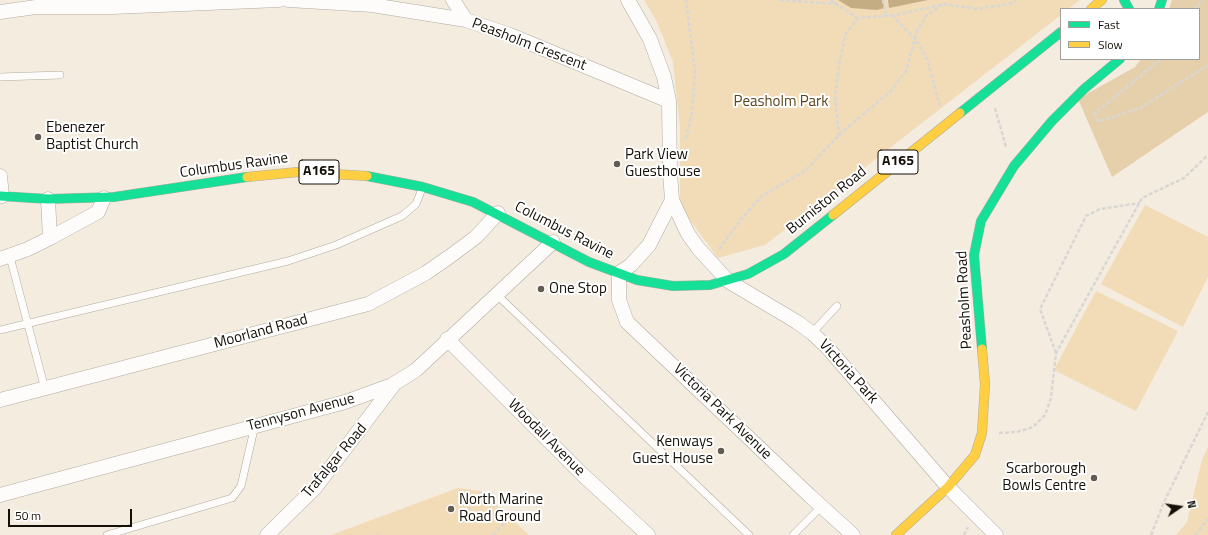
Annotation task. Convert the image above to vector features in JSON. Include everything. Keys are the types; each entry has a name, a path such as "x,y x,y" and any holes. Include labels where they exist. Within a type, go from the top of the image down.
{"main road":[{"path":"1092,8 1102,0"},
{"name":"Burniston Road","path":"620,274 655,284 673,286 710,285 728,281 766,266 784,254 1060,33"},
{"name":"Peasholm Road","path":"896,535 948,487 975,455 982,434 986,384 974,255 981,221 1014,166 1052,121 1084,89 1119,60"},
{"name":"Columbus Ravine","path":"1,196 48,199 104,198 267,174 298,172 359,174 424,187 473,202 498,213 589,262 620,274"}],"street":[{"path":"0,12 37,4 120,7 279,0"},
{"name":"Peasholm Crescent","path":"288,0 372,5 466,20 510,35 669,101"},
{"path":"453,0 466,20"},
{"path":"620,274 631,265 649,245 672,200 669,101 659,59 642,22 628,0"},
{"path":"0,176 1,196"},
{"path":"5,258 50,238 98,212 104,198"},
{"path":"48,199 50,238"},
{"name":"Victoria Park","path":"672,200 688,234 728,281 812,332 853,375 948,487 996,535"},
{"name":"Moorland Road","path":"0,400 368,304 426,273 449,257 476,237 498,213"},
{"name":"Tennyson Avenue","path":"0,494 345,402 392,385 416,370 496,293 553,242"},
{"name":"Victoria Park Avenue","path":"620,274 619,300 627,322 821,507 853,535"},
{"name":"Woodall Avenue","path":"447,340 582,474 648,535"},
{"name":"Trafalgar Road","path":"267,535 315,488 397,382"}],"lane":[{"path":"0,77 60,75"},
{"path":"0,330 288,261 329,247 402,216 416,204 424,187"},
{"path":"5,258 28,324 45,389"},
{"path":"496,293 749,535"},
{"path":"812,332 837,306"},
{"path":"107,535 232,498 241,486 255,425"},
{"path":"793,535 821,507"}],"path":[{"path":"670,141 686,139 692,112 695,71 686,0"},
{"path":"780,0 836,4"},
{"path":"830,0 858,18 886,16 943,4 977,9 1012,3 1016,0"},
{"path":"883,0 886,16"},
{"path":"1195,8 1203,0"},
{"path":"710,261 742,218 762,196 805,171 839,136 891,91 906,71 917,31 926,16 943,4"},
{"path":"892,15 915,39 927,60 946,124"},
{"path":"839,136 835,96 839,66 845,34 858,18"},
{"path":"1160,60 1095,113 1097,121 1111,118 1142,107 1208,65"},
{"path":"989,89 1004,143 1014,166"},
{"path":"982,434 1017,432 1033,427 1045,415 1051,398 1056,353 1142,198 1184,178 1208,155"},
{"path":"1056,353 1040,309 1086,216 1100,209 1140,203"},
{"path":"1151,535 1164,502 1208,412"},
{"path":"465,516 481,491"},
{"path":"493,535 509,518"},
{"path":"1195,535 1208,519"}],"green space":[{"name":"Peasholm Park","path":"644,0 1080,0 1069,8 1060,8 1060,16 765,245 718,258 680,207 680,128 673,62 656,20"},
{"path":"1145,205 1208,237 1208,277 1183,327 1101,284"},
{"path":"1096,291 1178,331 1136,411 1054,370"},
{"path":"1208,447 1208,535 1176,535 1187,522 1202,460"},
{"name":"North Marine Road Ground","path":"458,488 481,491 529,535 331,535"}],"shaded area":[{"path":"838,0 883,0 884,8 877,10 851,8"},
{"path":"888,0 928,0 889,8"},
{"path":"1172,0 1208,0 1208,112 1112,177 1078,99 1135,67 1140,60 1200,60 1200,8 1169,8"}],"traffic: fast":[{"path":"1124,0 1128,8"},
{"path":"1159,8 1162,0"},
{"path":"960,113 1060,33"},
{"path":"982,349 974,255 981,221 1014,166 1052,121 1084,89 1119,60"},
{"path":"367,176 423,187 473,202 589,262 637,280 673,286 710,285 748,274 784,254 833,215"},
{"path":"0,196 48,199 114,197 247,177"}],"traffic: slow":[{"path":"1092,8 1102,0"},
{"path":"833,215 960,113"},
{"path":"247,177 298,172 367,176"},
{"path":"896,535 948,487 975,455 982,433 985,384 982,349"}],"place":[{"name":"Ebenezer Baptist Church","path":"38,137"},
{"name":"Park View Guesthouse","path":"617,164"},
{"name":"One Stop","path":"541,289"},
{"name":"Kenways Guest House","path":"721,451"},
{"name":"Scarborough Bowls Centre","path":"1094,478"},
{"name":"North Marine Road Ground","path":"451,509"}]}
